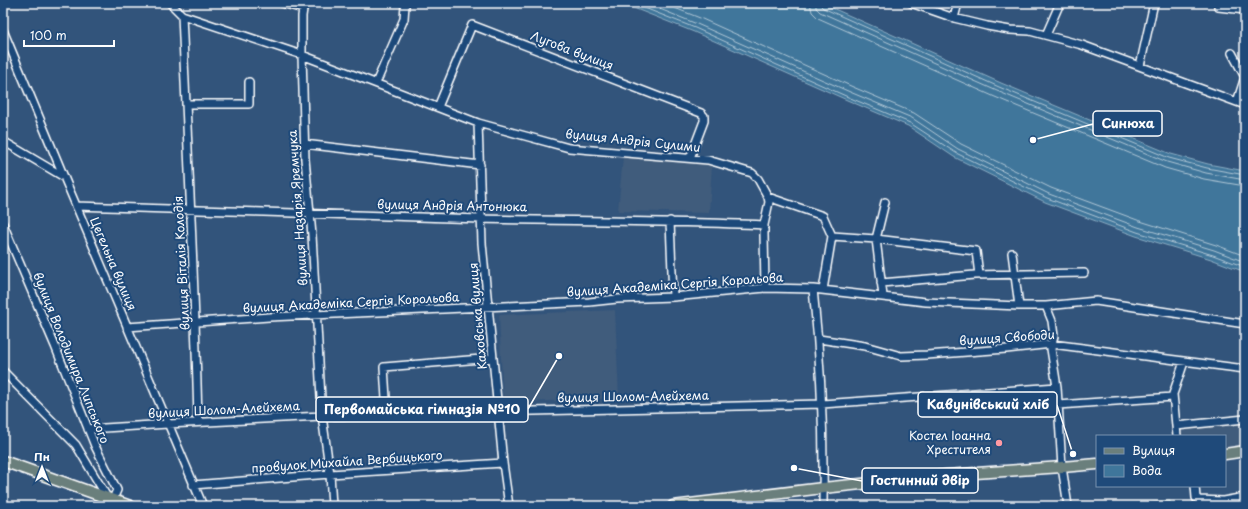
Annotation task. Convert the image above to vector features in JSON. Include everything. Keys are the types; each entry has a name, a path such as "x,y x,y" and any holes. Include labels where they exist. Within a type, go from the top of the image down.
{"main road":[{"path":"1226,454 1245,451"},
{"path":"3,461 130,506"},
{"path":"673,506 947,474 1062,468 1096,464"}],"street":[{"name":"вулиця Андрія Сулими","path":"170,3 182,16 302,55 478,123 570,148 708,160 752,173 758,179 768,197"},
{"path":"282,3 303,6"},
{"path":"911,3 954,18 1010,30 1030,31 1082,45 1245,105"},
{"path":"954,18 958,3"},
{"path":"1046,35 1060,3"},
{"path":"1140,66 1154,3"},
{"path":"376,84 404,19 405,5"},
{"name":"вулиця Назарія Яремчука","path":"303,6 302,55 304,159 310,214 322,416 330,474 332,506"},
{"path":"1218,7 1245,10"},
{"name":"вулиця Віталія Колодія","path":"182,16 196,322 198,422"},
{"name":"Лугова вулиця","path":"438,107 472,24 701,113 704,116 704,121 690,158"},
{"name":"Цегельна вулиця","path":"3,30 203,506"},
{"path":"1232,53 1245,77 1237,102"},
{"path":"186,104 249,104 249,82"},
{"name":"Каховська вулиця","path":"478,123 482,243 503,463 509,506"},
{"path":"3,141 64,177"},
{"path":"304,144 480,165"},
{"path":"764,288 764,225 769,202 768,197 823,216 832,236 823,290"},
{"path":"883,296 876,239 885,202"},
{"name":"вулиця Андрія Антонюка","path":"76,206 482,219 670,221 764,225"},
{"path":"670,221 673,297"},
{"name":"вулиця Володимира Липського","path":"3,224 55,346 88,430 117,490 110,498"},
{"path":"832,236 876,239 976,251 979,275"},
{"path":"1012,253 1020,306"},
{"path":"881,283 979,275 1084,273"},
{"name":"вулиця Академіка Сергія Корольова","path":"128,328 316,314 348,314 673,297 764,288 813,289 926,302 1020,306 1046,306 1096,301 1245,324"},
{"path":"813,289 819,340 822,404 823,506"},
{"path":"1046,306 1052,321 1054,336 1051,349 1057,387 1062,468 1068,506"},
{"name":"вулиця Свободи","path":"819,340 865,346 901,356 998,350 1052,344 1245,369"},
{"path":"387,414 384,368 493,358"},
{"path":"1177,435 1173,394 1184,362"},
{"path":"3,371 76,446 110,498"},
{"name":"вулиця Шолом-Алейхема","path":"88,430 198,422 322,416 822,404 1057,387"},
{"path":"1058,405 1173,397"},
{"path":"1176,426 1245,419"},
{"name":"провулок Михайла Вербицького","path":"193,485 330,474 503,463"},
{"path":"1195,487 1196,498 1199,500 1223,504 1245,497"}],"shaded area":[{"path":"623,156 712,165 709,213 618,211"},
{"path":"615,310 619,398 503,403 499,315"},
{"path":"1245,421 1245,447 1226,450 1226,435 1178,435 1176,427"}],"green space":[{"path":"1170,501 1170,506 1104,506"}],"water":[{"path":"621,3 821,3 1001,83 1171,154 1208,164 1245,171 1245,272 1211,259 1136,236 1045,202 954,157 908,126 694,32"}],"place":[{"name":"Синюха","path":"1033,140"},
{"name":"Первомайська гімназія №10","path":"559,356"},
{"name":"Костел Іоанна Хрестителя","path":"999,443"},
{"name":"Кавунівський хліб","path":"1073,454"},
{"name":"Гостинний двір","path":"794,468"}]}
